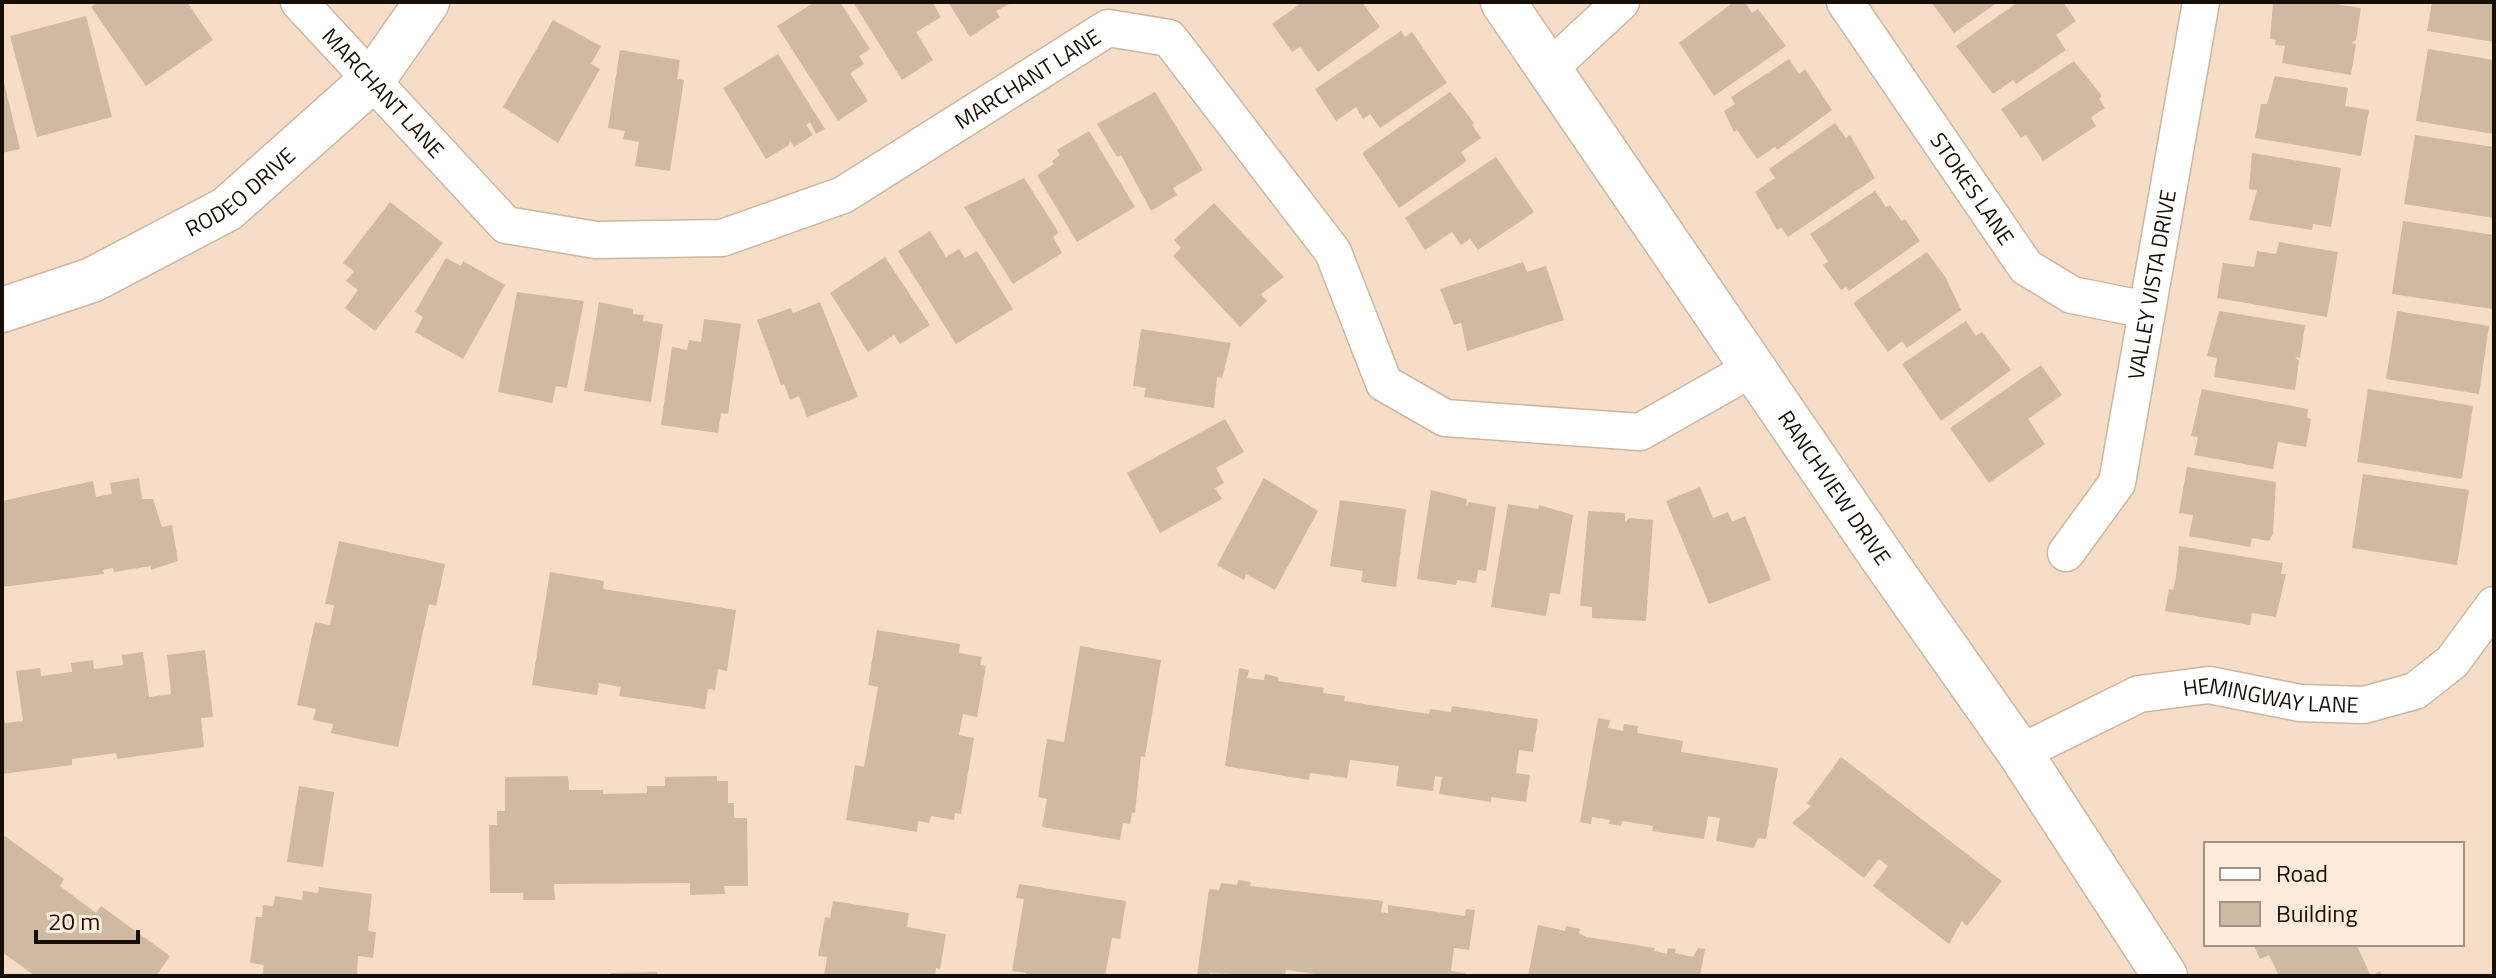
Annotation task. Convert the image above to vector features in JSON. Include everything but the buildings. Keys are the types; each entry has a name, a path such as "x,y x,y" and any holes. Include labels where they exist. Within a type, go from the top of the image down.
{"street":[{"name":"MARCHANT LANE","path":"299,2 506,225 596,240 722,238 843,195 1108,28 1169,38 1333,252 1384,383 1445,418 1640,432 1753,368"},
{"name":"RODEO DRIVE","path":"2,310 92,280 227,209 373,79 427,2"},
{"name":"RANCHVIEW DRIVE","path":"1503,2 1551,67 1753,368 2020,753 2165,976"},
{"path":"1551,67 1621,2"},
{"name":"STOKES LANE","path":"1845,2 2026,267 2072,295 2147,310"},
{"name":"VALLEY VISTA DRIVE","path":"2066,553 2117,483 2201,2"},
{"name":"HEMINGWAY LANE","path":"2020,753 2139,694 2209,685 2300,703 2364,705 2415,691 2452,662 2494,605"}]}
